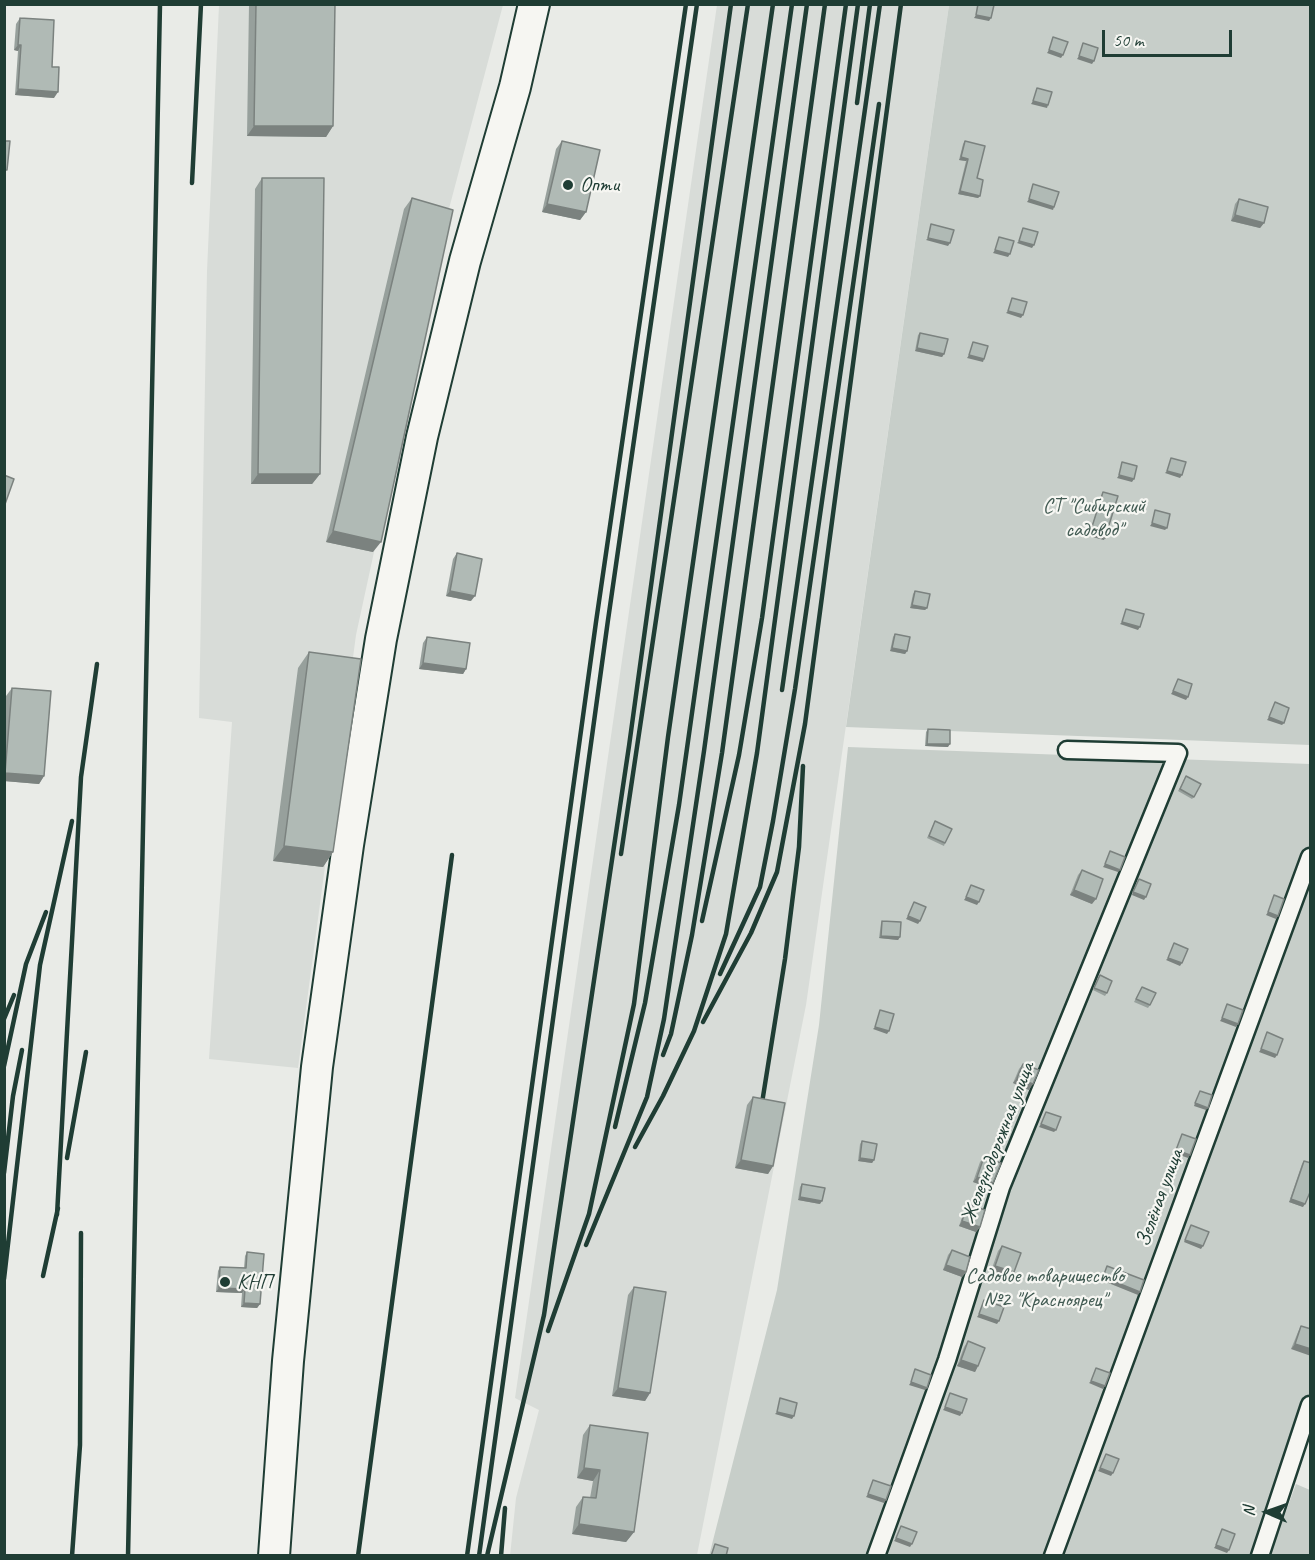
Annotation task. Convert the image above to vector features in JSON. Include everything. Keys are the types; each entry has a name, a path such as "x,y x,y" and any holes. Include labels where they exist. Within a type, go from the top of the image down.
{"highway":[{"path":"274,1556 288,1361 317,1067 348,844 381,639 422,437 465,261 515,87 534,4"}],"street":[{"name":"Железнодорожная улица","path":"876,1556 947,1360 1001,1187 1178,753 1067,750"},
{"name":"Зелёная улица","path":"1053,1556 1311,857"},
{"path":"1260,1556 1311,1405"}],"shaded area":[{"path":"219,5 503,5 446,220 356,635 298,1068 209,1059 232,722 199,718 207,271"},
{"path":"717,5 949,5 806,1005 697,1555 510,1556 516,1498 539,1410 515,1398"}],"green space":[{"name":"СТ \"Сибирский садовод\"","path":"949,5 1310,5 1310,745 846,727"},
{"name":"Садовое товарищество №2 \"Красноярец\"","path":"848,747 1310,764 1310,1391 1255,1555 709,1556 777,1290 819,1025"},
{"path":"1296,1484 1310,1490 1310,1555 1270,1555"}],"building":[{"path":"256,4 335,4 333,126 254,126"},
{"path":"978,4 994,5 991,18 976,15"},
{"path":"20,18 54,20 52,67 59,67 58,92 18,89"},
{"path":"1053,37 1068,42 1063,55 1049,50"},
{"path":"1083,43 1098,48 1094,61 1079,56"},
{"path":"1037,88 1052,92 1048,105 1033,101"},
{"path":"4,141 10,141 7,170 4,170"},
{"name":"Опти","path":"562,141 600,150 586,212 547,204"},
{"path":"965,141 985,146 977,178 983,180 980,196 960,191 968,159 961,157"},
{"path":"262,178 324,178 320,474 258,474"},
{"path":"1033,184 1059,192 1054,207 1029,199"},
{"path":"412,198 453,210 381,542 333,531"},
{"path":"1239,199 1268,207 1264,223 1235,215"},
{"path":"931,224 954,230 950,243 928,238"},
{"path":"1023,228 1038,232 1034,245 1019,241"},
{"path":"999,237 1014,241 1010,254 995,250"},
{"path":"1012,298 1027,302 1023,315 1008,311"},
{"path":"920,333 948,339 944,354 917,348"},
{"path":"973,342 988,346 984,359 969,355"},
{"path":"1171,458 1186,462 1182,475 1167,471"},
{"path":"1122,462 1137,466 1134,479 1119,475"},
{"path":"4,475 14,479 4,507"},
{"path":"1103,492 1118,496 1105,538 1090,533"},
{"path":"1155,510 1170,514 1167,528 1152,523"},
{"path":"457,553 482,559 475,596 450,591"},
{"path":"915,591 930,594 927,608 912,605"},
{"path":"1126,609 1144,614 1140,627 1122,622"},
{"path":"895,634 910,637 907,651 892,648"},
{"path":"427,637 470,643 466,669 423,663"},
{"path":"309,652 361,659 333,852 284,846"},
{"path":"1178,679 1192,684 1188,697 1173,691"},
{"path":"12,688 51,691 44,776 5,773"},
{"path":"1275,702 1289,708 1284,723 1269,717"},
{"path":"928,729 950,730 950,744 927,744"},
{"path":"1186,776 1201,784 1194,797 1180,789"},
{"path":"935,821 952,829 945,843 929,836"},
{"path":"1110,851 1125,857 1120,870 1105,864"},
{"path":"1082,870 1103,879 1096,899 1074,890"},
{"path":"1139,879 1151,884 1146,897 1133,892"},
{"path":"971,885 984,890 979,902 966,897"},
{"path":"1274,895 1284,899 1278,916 1268,912"},
{"path":"914,902 926,907 920,921 908,916"},
{"path":"882,921 901,922 900,937 881,936"},
{"path":"1174,943 1188,949 1182,963 1168,958"},
{"path":"1100,975 1112,981 1107,993 1094,988"},
{"path":"1142,987 1156,993 1150,1005 1136,999"},
{"path":"1227,1004 1243,1010 1238,1024 1222,1018"},
{"path":"880,1010 894,1014 889,1031 875,1027"},
{"path":"1267,1032 1283,1039 1277,1055 1261,1049"},
{"path":"1023,1064 1039,1070 1033,1084 1017,1078"},
{"path":"1200,1091 1212,1095 1208,1108 1195,1103"},
{"path":"753,1097 785,1103 773,1166 741,1160"},
{"path":"1046,1112 1061,1117 1056,1130 1041,1124"},
{"path":"1182,1134 1196,1139 1190,1155 1176,1150"},
{"path":"862,1141 877,1144 874,1160 860,1158"},
{"path":"984,1157 1001,1163 993,1183 977,1177"},
{"path":"1304,1161 1311,1163 1311,1190 1305,1204 1291,1199"},
{"path":"802,1184 825,1188 822,1201 800,1197"},
{"path":"968,1204 985,1210 980,1227 962,1221"},
{"path":"1191,1225 1209,1232 1203,1246 1185,1240"},
{"path":"1002,1246 1021,1253 1014,1272 995,1266"},
{"path":"952,1250 970,1257 966,1272 946,1265"},
{"path":"247,1252 264,1254 260,1304 244,1303 245,1289 219,1288 220,1267 246,1268"},
{"path":"1107,1266 1144,1280 1140,1292 1103,1277"},
{"path":"634,1287 666,1292 650,1393 618,1388"},
{"path":"984,1300 1004,1307 999,1321 979,1314"},
{"path":"1301,1326 1311,1329 1311,1349 1295,1344"},
{"path":"968,1341 985,1348 978,1366 961,1360"},
{"path":"1096,1368 1110,1373 1105,1386 1091,1381"},
{"path":"915,1369 931,1375 927,1388 911,1382"},
{"path":"950,1393 967,1399 962,1413 945,1407"},
{"path":"780,1398 797,1403 794,1416 777,1412"},
{"path":"590,1425 648,1433 634,1532 579,1524 583,1497 596,1498 600,1470 584,1468"},
{"path":"1106,1454 1119,1459 1113,1473 1100,1468"},
{"path":"873,1480 891,1486 886,1500 868,1494"},
{"path":"901,1526 917,1532 912,1544 896,1538"},
{"path":"1222,1529 1235,1534 1229,1550 1216,1545"},
{"path":"715,1544 728,1548 726,1556 711,1556"}],"railway":[{"path":"128,1556 160,4"},
{"path":"192,183 201,4"},
{"path":"467,1556 596,622 686,4"},
{"path":"479,1556 608,620 697,4"},
{"path":"487,1556 544,1315 629,746 731,4"},
{"path":"621,854 748,4"},
{"path":"548,1331 589,1214 634,1004 668,737 773,4"},
{"path":"615,1127 645,1003 679,805 792,4"},
{"path":"586,1245 647,1097 664,1019 704,751 807,4"},
{"path":"663,1055 671,1034 692,935 722,753 825,4"},
{"path":"702,921 739,755 762,618 846,4"},
{"path":"635,1147 663,1096 694,1031 726,934 757,753 858,4"},
{"path":"857,103 870,4"},
{"path":"782,690 880,4"},
{"path":"703,1022 751,933 777,872 805,724 901,4"},
{"path":"720,974 760,887 773,821 795,689 879,104"},
{"path":"57,1215 81,777 97,664"},
{"path":"762,1103 785,959 799,847 803,766"},
{"path":"4,1279 40,965 72,821"},
{"path":"358,1556 452,855"},
{"path":"4,1066 26,964 46,912"},
{"path":"4,1019 14,995"},
{"path":"4,1173 13,1096 22,1050"},
{"path":"67,1158 86,1052"},
{"path":"43,1276 58,1208"},
{"path":"72,1556 80,1445 81,1233"},
{"path":"501,1556 505,1508"}],"place":[{"name":"Опти","path":"568,185"},
{"name":"КНП","path":"225,1282"}]}
